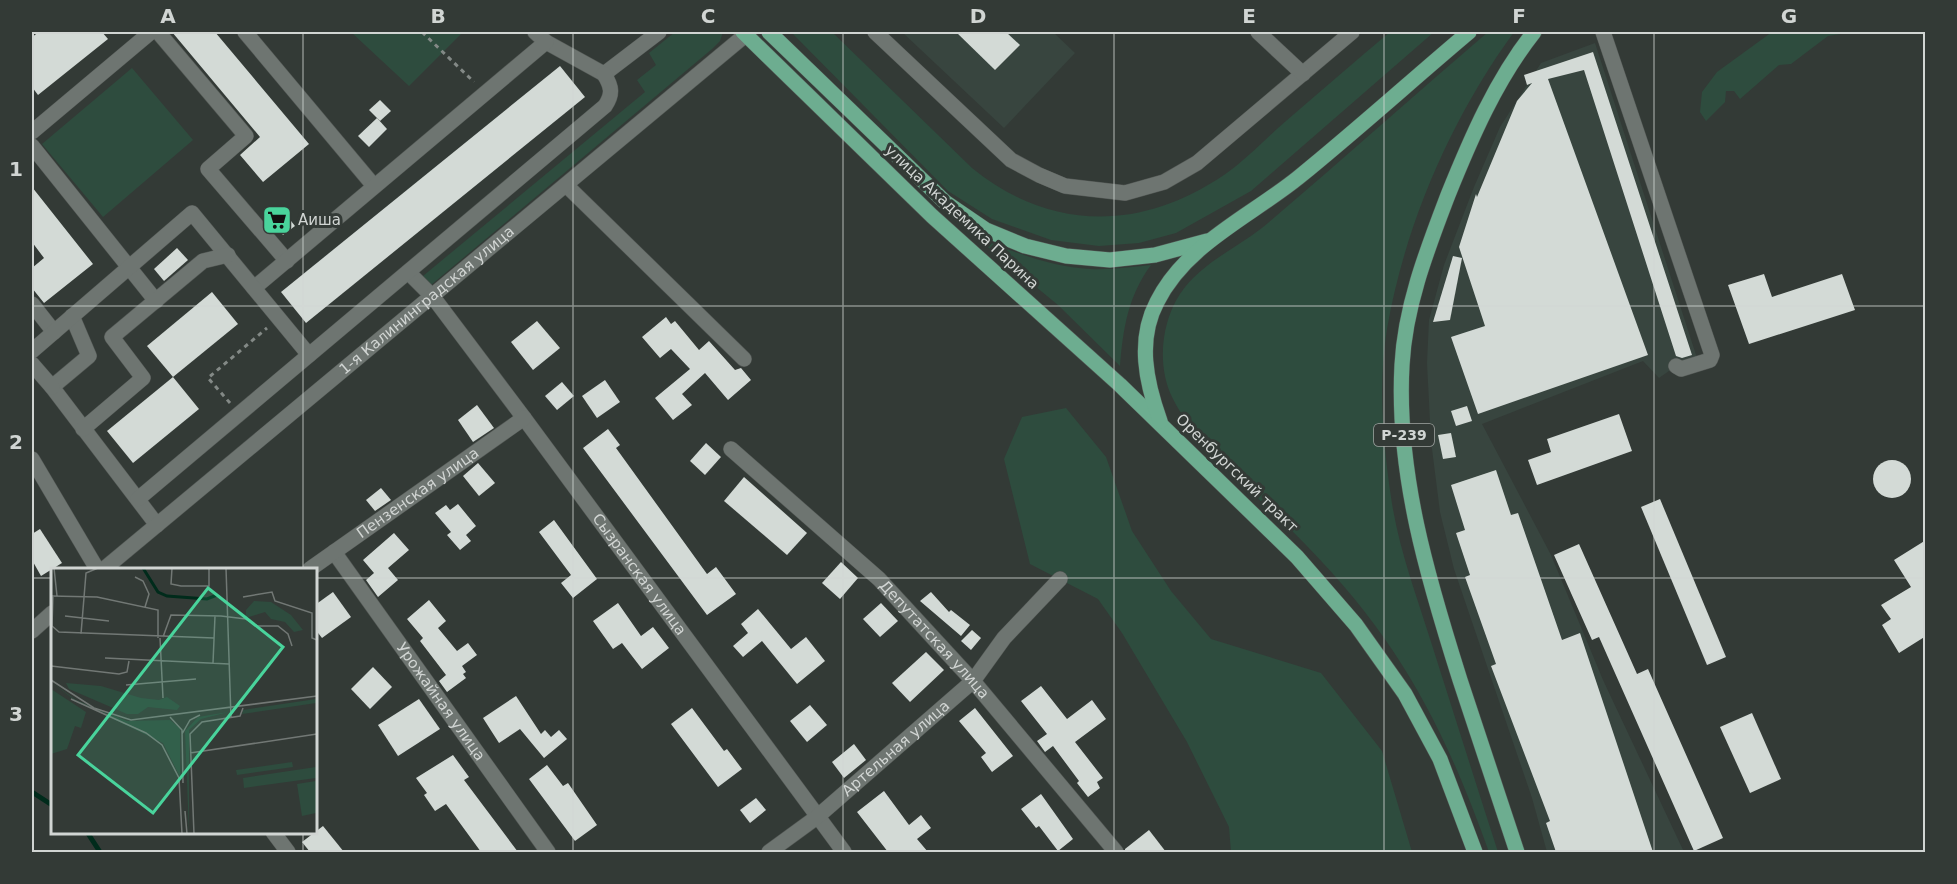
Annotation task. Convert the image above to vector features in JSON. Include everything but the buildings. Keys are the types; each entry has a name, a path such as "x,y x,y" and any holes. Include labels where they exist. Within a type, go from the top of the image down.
{"main road":[{"name":"улица Академика Парина","path":"746,32 932,216 1161,424"},
{"name":"улица Академика Парина","path":"769,32 945,202 986,230 1025,246 1056,254 1110,260 1155,255 1212,240"},
{"name":"Оренбургский тракт","path":"1469,32 1298,178 1184,263 1168,282 1155,304 1147,330 1145,363 1149,392 1161,424 1297,557 1356,625 1405,694 1440,759 1475,852"},
{"name":"Р-239","path":"1517,852 1429,582 1412,502 1402,418 1402,365 1408,317 1422,264 1465,152 1492,96 1534,32"}],"street":[{"path":"32,132 151,32"},
{"path":"158,32 246,136 208,169 286,261"},
{"path":"245,32 374,186"},
{"path":"604,74 659,32"},
{"name":"1-я Калининградская улица","path":"105,568 567,186 746,32"},
{"path":"875,32 1011,160 1039,176 1065,186 1125,193 1164,182 1197,163 1352,32"},
{"path":"1258,32 1303,74"},
{"path":"1603,32 1712,355 1710,360 1696,366 1681,369 1676,366"},
{"path":"138,499 605,106 611,97 611,85 604,74 541,37 484,92 254,288"},
{"path":"32,146 156,301"},
{"path":"567,186 744,359"},
{"path":"32,351 192,213 309,355"},
{"path":"83,429 143,378 112,338 203,261 228,255"},
{"name":"Сызранская улица","path":"408,272 433,297 524,418 844,852"},
{"path":"32,304 54,332"},
{"path":"52,387 89,356 72,316"},
{"path":"32,364 157,525"},
{"name":"Пензенская улица","path":"311,568 524,418"},
{"name":"Депутатская улица","path":"731,449 879,579 973,681 1116,852"},
{"path":"32,459 96,568"},
{"name":"Урожайная улица","path":"334,552 548,852"},
{"name":"Артельная улица","path":"769,852 817,817 973,681 1004,638 1060,579"},
{"path":"32,631 51,614"},
{"path":"274,833 288,852"}],"path":[{"path":"422,32 484,92"},
{"path":"238,414 208,378 278,318"}],"shaded area":[{"path":"902,32 1053,32 1075,53 1004,128"},
{"path":"1595,43 1697,358 1676,366 1659,378 1643,361 1482,424 1551,555 1603,680 1684,852 1547,852 1532,798 1454,569 1440,512 1431,441 1427,363 1429,320 1444,265 1474,187 1500,127 1541,63"}],"green space":[{"path":"351,32 463,32 409,86"},
{"path":"675,32 723,32 720,41 712,49 431,285 423,276 645,92 637,80 656,65 649,53"},
{"path":"791,32 832,32 972,168 1002,189 1033,204 1065,213 1096,216 1129,214 1161,207 1193,193 1240,163 1390,32 1434,32 1251,191 1176,233 1139,243 1099,246 1051,240 992,219 948,191"},
{"path":"1488,32 1514,32 1491,65 1451,136 1419,211 1395,290 1387,329 1382,392 1386,456 1398,534 1498,852 1489,852 1455,765 1436,725 1393,651 1339,581 1215,455 1183,416 1167,385 1163,358 1165,331 1169,318 1180,294 1189,283 1210,264 1268,223"},
{"path":"1772,32 1853,32 1828,36 1791,64 1779,65 1740,99 1734,91 1726,91 1725,102 1706,121 1700,112 1702,92 1717,72"},
{"path":"132,68 193,140 103,217 42,144"},
{"path":"974,236 1031,257 1075,268 1105,269 1151,265 1137,289 1128,313 1120,366 1058,305"},
{"path":"1066,408 1106,457 1132,531 1171,591 1211,639 1321,673 1382,751 1412,852 1231,852 1229,827 1187,742 1122,633 1098,599 1030,564 1004,459 1022,417"}],"waterway":[{"path":"32,792 51,804"},
{"path":"88,833 100,852"}],"place":[{"name":"Аиша","path":"277,220"}]}
